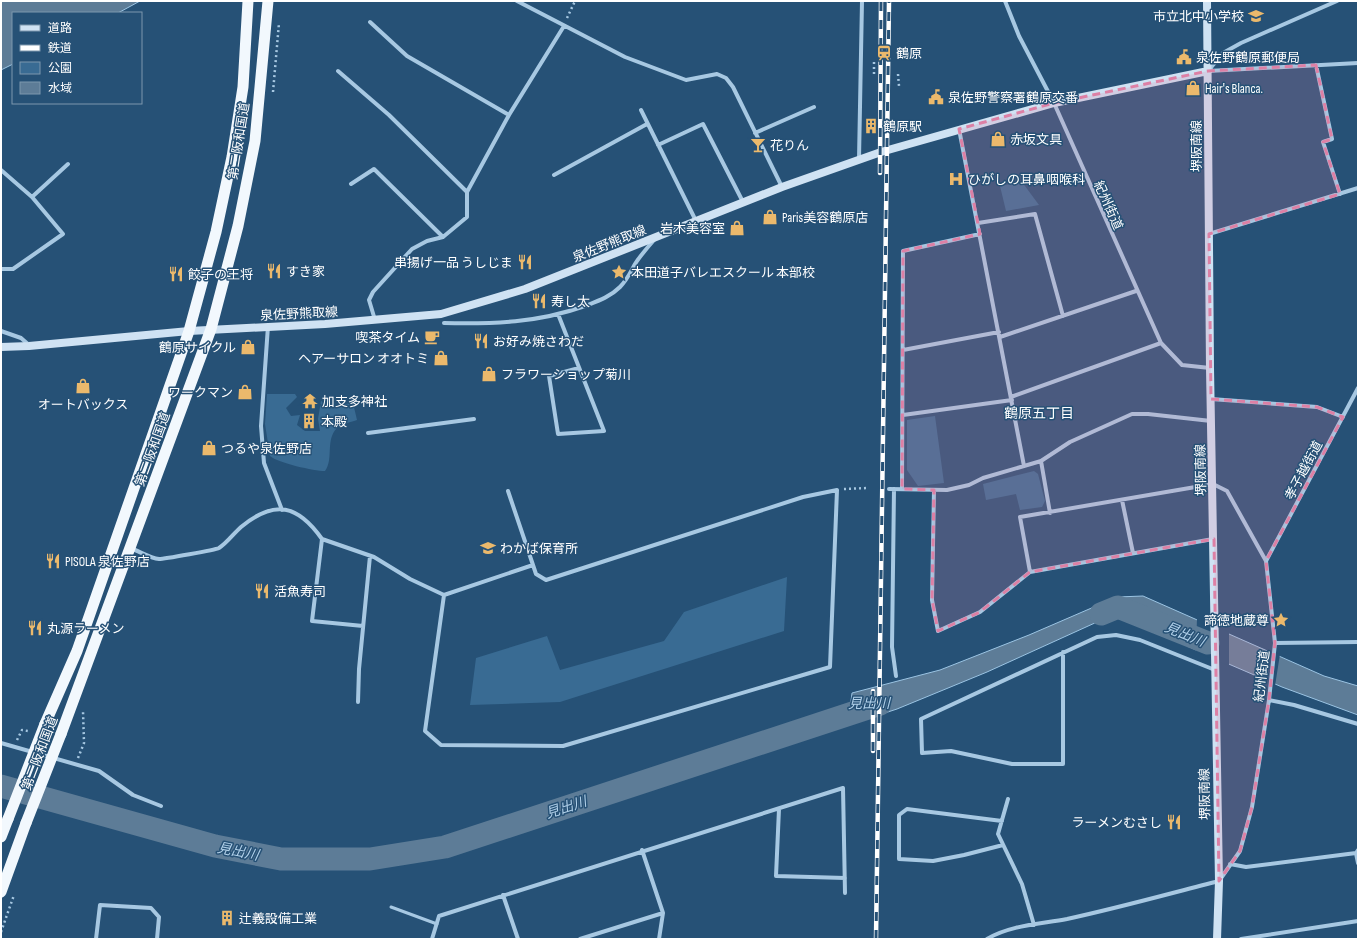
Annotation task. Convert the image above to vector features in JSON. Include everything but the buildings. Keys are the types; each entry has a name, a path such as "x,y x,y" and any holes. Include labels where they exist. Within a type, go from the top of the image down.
{"highway":[{"name":"第二阪和国道","path":"1,837 45,724 76,651 189,331 216,232 232,157 242,87 248,1"},
{"name":"第二阪和国道","path":"1,892 211,329 238,226 255,140 268,1"}],"main road":[{"name":"堺阪南線","path":"1207,1 1210,368 1214,539 1218,881 1217,939"},
{"name":"泉佐野熊取線","path":"1,347 29,346 211,329 376,320 441,314 525,289 743,202 859,160 959,129 1054,104 1208,71"}],"street":[{"path":"517,1 625,57 686,80 717,74 726,78 733,87 782,187"},
{"path":"859,160 862,1"},
{"name":"紀州街道","path":"1005,1 1019,36 1054,104 1136,291 1161,343 1182,365 1210,368"},
{"path":"1208,71 1224,53 1241,43 1337,1"},
{"path":"370,22 407,56 509,115"},
{"path":"376,320 369,300 373,292 412,249 427,241 443,237 467,217 467,192 509,115 564,26"},
{"path":"1208,71 1358,63"},
{"path":"1316,65 1332,139 1323,142 1340,194"},
{"path":"338,71 389,115 467,192"},
{"path":"756,133 814,106"},
{"path":"641,110 696,221"},
{"path":"554,175 647,124"},
{"path":"658,145 703,124 743,202"},
{"path":"959,129 1000,335 1024,466"},
{"path":"32,197 68,164"},
{"path":"351,184 374,169 443,237"},
{"path":"1,170 32,197 63,234 13,270 1,269"},
{"path":"1209,234 1358,188"},
{"path":"978,224 1035,214 1062,316"},
{"path":"902,489 903,251 980,234"},
{"path":"444,323 494,324 530,320 558,314 597,301 609,296 620,288 657,237"},
{"path":"903,350 1000,335 1136,291"},
{"path":"558,314 604,431 558,434 549,376 579,368"},
{"path":"268,326 261,426 264,463 282,510"},
{"path":"1,332 21,338 29,346"},
{"path":"903,415 1011,399 1161,343"},
{"name":"孝子越街道","path":"1266,561 1358,388"},
{"path":"1211,399 1317,407 1343,417"},
{"path":"896,676 892,647 891,489 934,490 969,485 983,478 1041,461 1070,442 1132,414 1148,414 1211,421"},
{"path":"368,432 474,419"},
{"path":"1041,461 1050,513"},
{"path":"1030,572 1020,517 1213,484"},
{"name":"紀州街道","path":"1213,484 1227,491 1266,561 1275,643 1269,700 1252,807 1240,851 1218,881"},
{"path":"444,594 426,731 441,745 563,746 830,667 837,490 803,497 546,580 536,574 508,491"},
{"path":"934,490 932,600 938,631 980,612 1030,572 1214,539"},
{"path":"1122,500 1133,553"},
{"path":"130,548 159,559 218,549 241,527 256,516 274,510 290,510 300,514 314,528 322,539 370,556 410,579 444,594 533,565"},
{"path":"322,539 312,621 363,626"},
{"path":"358,702 363,626 370,556"},
{"path":"1063,652 1063,764 1012,764 951,751 922,753 921,719 1063,652 1097,637 1116,635 1140,640 1215,668"},
{"path":"1275,643 1358,642"},
{"path":"1269,700 1294,705 1358,724"},
{"path":"1,743 75,766 99,771 134,795 161,806"},
{"path":"432,939 440,916 642,850 779,809 843,788 845,893"},
{"path":"1008,799 998,834 1022,884 1034,925"},
{"path":"779,809 776,876 845,878"},
{"path":"1002,820 907,809 899,815 899,859 933,861 1003,845"},
{"path":"642,850 663,913 659,939"},
{"path":"1230,864 1246,867 1357,851 1358,864"},
{"path":"987,939 996,933 1074,917 1218,881"},
{"path":"503,895 518,939"},
{"path":"96,939 100,905 151,908 159,918 157,939"},
{"path":"580,939 663,913"},
{"path":"1241,939 1358,921"}],"lane":[{"path":"391,907 437,924"}],"path":[{"path":"564,26 575,1"},
{"path":"874,61 874,74"},
{"path":"898,74 899,86"},
{"path":"837,490 868,488"},
{"path":"75,766 84,743 83,711"},
{"path":"14,747 22,730 28,731"}],"highlighted area":[{"path":"1316,65 1332,139 1323,142 1340,194 1209,234 1211,399 1317,407 1343,417 1266,561 1275,643 1269,700 1252,807 1240,851 1219,881 1214,539 1030,572 980,612 938,631 932,600 934,490 902,489 903,251 980,234 959,129 1054,103 1208,71"}],"green space":[{"path":"1022,182 1039,205 1006,211 1000,186"},
{"path":"267,394 295,394 297,397 286,408 291,416 300,415 297,425 305,431 320,431 318,419 321,401 330,406 353,403 357,420 344,424 337,428 333,433 330,444 328,466 325,471 296,466 274,459 270,456 265,424"},
{"path":"935,416 944,483 918,486 907,470 907,420"},
{"path":"1034,471 1038,474 1045,501 1042,507 1020,510 1016,494 986,500 983,484"},
{"path":"787,577 784,631 560,702 470,705 476,658 547,636 560,670 664,641 684,612"}],"water":[{"path":"1,1 140,1 120,12 12,12 12,64 1,70"},
{"name":"見出川","path":"1143,596 1324,676 1358,686 1358,715 1282,687 1187,646 1174,623 1143,610 1119,612 987,672 897,709 848,725 852,693 940,670 1029,635 1117,597"}],"pier":[{"path":"1197,617 1229,632 1229,666 1196,652"},
{"path":"1267,649 1280,654 1275,686 1264,681"}],"waterway":[{"name":"見出川","path":"1101,614 1118,607 1208,643"},
{"name":"見出川","path":"1,786 215,846 281,859 370,859 445,847 880,704"}],"railway":[{"path":"880,173 881,1"},
{"path":"876,939 889,1"},
{"path":"873,691 873,751"}],"place":[{"name":"市立北中小学校","path":"1256,16"},
{"name":"鶴原","path":"884,53"},
{"name":"泉佐野鶴原郵便局","path":"1184,57"},
{"name":"Hair's Blanca.","path":"1193,88"},
{"name":"泉佐野警察署鶴原交番","path":"936,97"},
{"name":"鶴原駅","path":"871,126"},
{"name":"赤坂文具","path":"998,139"},
{"name":"花りん","path":"758,145"},
{"name":"ひがしの耳鼻咽喉科","path":"956,179"},
{"name":"Paris美容鶴原店","path":"770,217"},
{"name":"岩木美容室","path":"737,228"},
{"name":"串揚げ一品 うしじま","path":"525,262"},
{"name":"すき家","path":"274,271"},
{"name":"本田道子バレエスクール 本部校","path":"619,272"},
{"name":"餃子の王将","path":"176,274"},
{"name":"寿し太","path":"539,301"},
{"name":"喫茶タイム","path":"432,337"},
{"name":"お好み焼さわだ","path":"481,341"},
{"name":"鶴原サイクル","path":"248,347"},
{"name":"ヘアーサロン オオトミ","path":"441,358"},
{"name":"フラワーショップ菊川","path":"489,374"},
{"name":"オートバックス","path":"83,386"},
{"name":"ワークマン","path":"245,392"},
{"name":"加支多神社","path":"310,401"},
{"name":"本殿","path":"309,421"},
{"name":"つるや泉佐野店","path":"209,448"},
{"name":"わかば保育所","path":"488,548"},
{"name":"PISOLA 泉佐野店","path":"53,561"},
{"name":"活魚寿司","path":"262,591"},
{"name":"諦徳地蔵尊","path":"1281,620"},
{"name":"丸源ラーメン","path":"35,628"},
{"name":"ラーメンむさし","path":"1174,822"},
{"name":"辻義設備工業","path":"227,918"}],"district":[{"name":"鶴原五丁目","path":"1039,413"}]}
